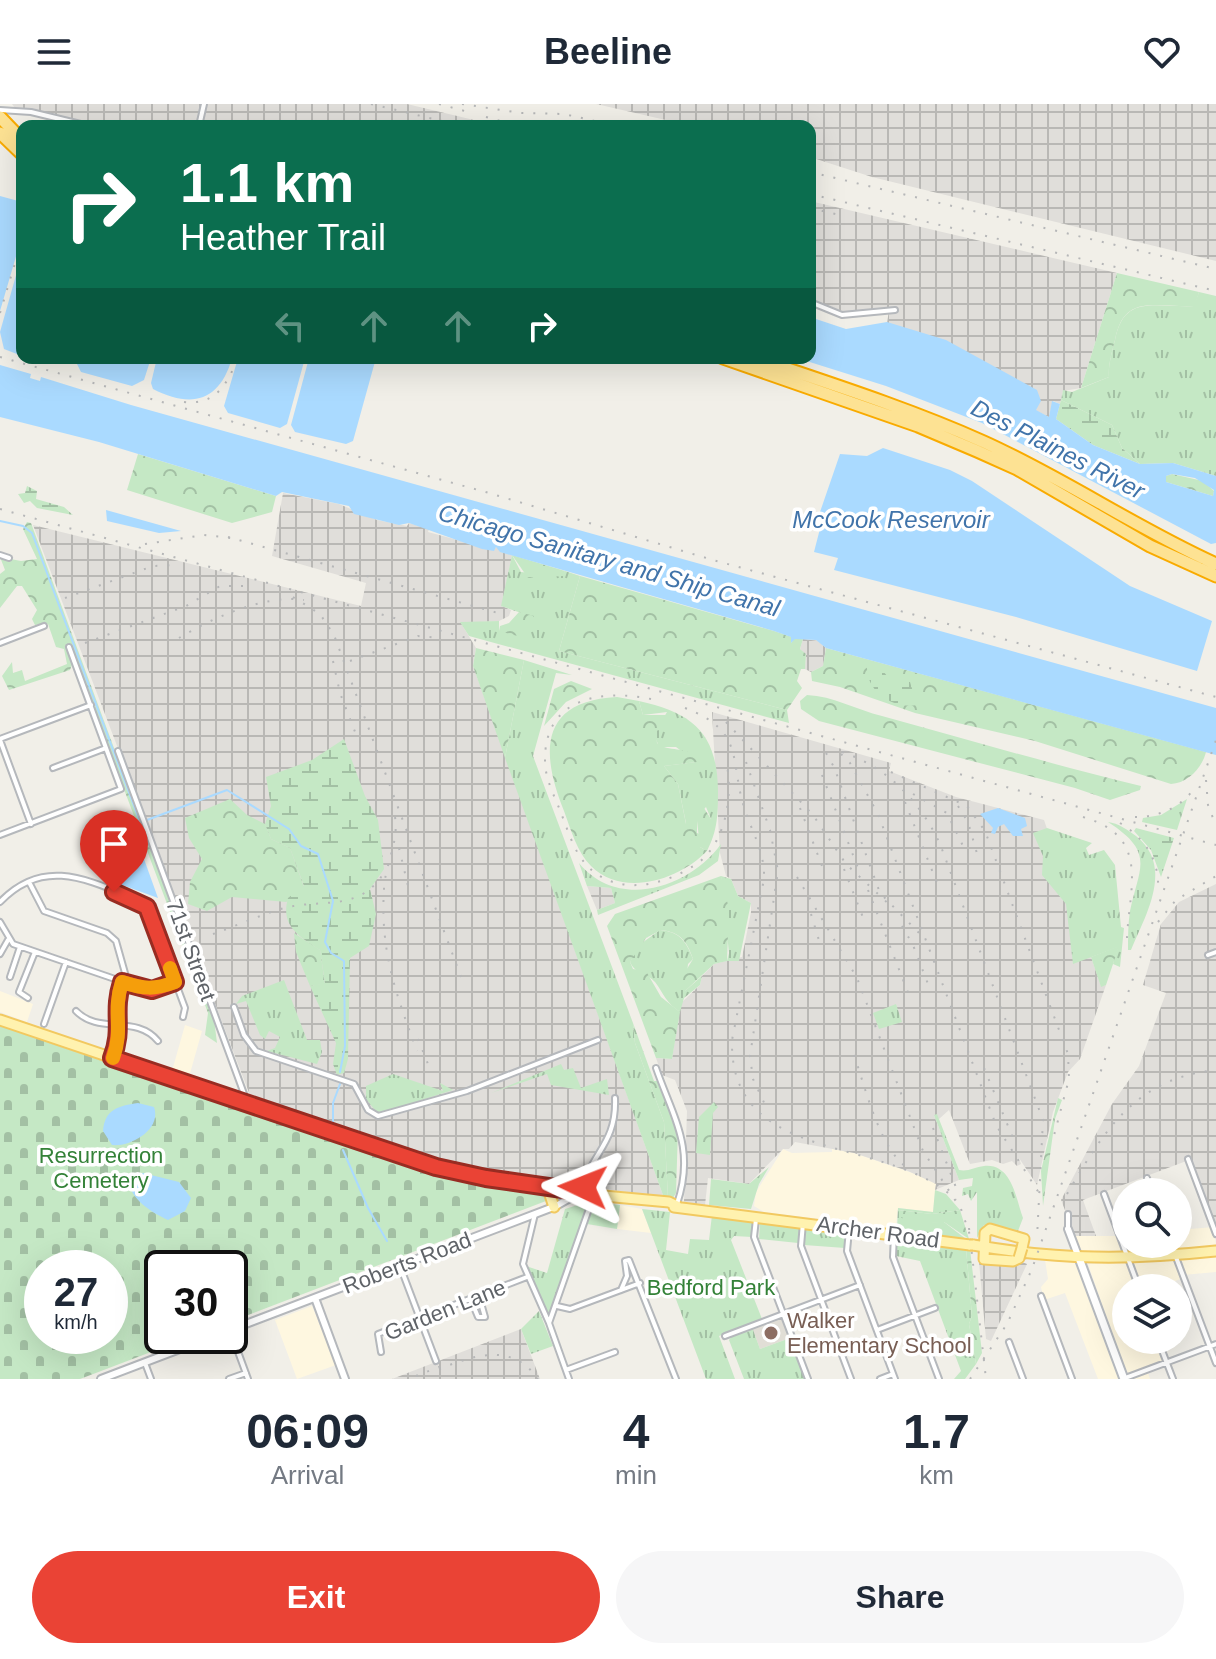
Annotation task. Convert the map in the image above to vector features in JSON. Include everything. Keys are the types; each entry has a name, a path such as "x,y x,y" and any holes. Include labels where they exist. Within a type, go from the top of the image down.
{"highway":[{"path":"0,117 16,134"},
{"path":"0,133 16,148"},
{"path":"740,364 918,426 977,451 1017,469 1150,546 1216,576"},
{"path":"771,364 987,443 1143,530 1216,564"}],"main road":[{"name":"Archer Road","path":"0,1020 405,1158 587,1198 669,1202 677,1206"},
{"name":"Archer Road","path":"486,1178 493,1183 587,1198 803,1222 1049,1258 1144,1258"},
{"path":"549,1192 554,1207"},
{"path":"990,1229 1024,1239 1021,1253 1013,1261 986,1260 975,1245 990,1229"},
{"name":"Archer Road","path":"1192,1254 1216,1251"},
{"path":"1079,1258 1123,1379"}],"street":[{"path":"0,110 31,112 64,120"},
{"path":"816,304 842,315 895,310"},
{"path":"0,555 9,558"},
{"path":"0,643 44,626"},
{"path":"0,835 121,789 69,647"},
{"path":"31,824 0,740 91,705"},
{"path":"53,768 106,748"},
{"name":"71st Street","path":"118,751 248,1104"},
{"path":"0,902 13,888 61,874 142,902 149,911 185,1008 183,1017"},
{"path":"29,882 44,911 113,937 125,965 115,1007 120,1036 112,1058"},
{"path":"0,922 8,940 20,947 122,982 152,990 175,982"},
{"path":"0,954 8,940"},
{"path":"10,977 20,947"},
{"path":"28,998 19,992 35,952"},
{"path":"1208,955 1216,952"},
{"path":"44,1024 66,962"},
{"path":"234,1007 244,1035 256,1051 354,1084 368,1110 378,1116 467,1091 598,1040"},
{"path":"76,1011 103,1025 119,1024 151,1033 158,1041"},
{"path":"656,1068 682,1130 682,1178 677,1206"},
{"path":"549,1323 557,1306 587,1198 586,1174 607,1143 613,1124 615,1098"},
{"path":"1188,1159 1216,1234"},
{"path":"1104,1194 1134,1274"},
{"name":"Roberts Road","path":"248,1323 535,1214 587,1198"},
{"name":"Garden Lane","path":"535,1214 523,1261 569,1379"},
{"path":"1068,1214 1068,1229 1079,1258"},
{"path":"756,1216 754,1237 808,1379"},
{"path":"803,1222 801,1246 851,1379"},
{"path":"849,1228 847,1251 894,1377 880,1379"},
{"path":"894,1234 892,1255 939,1379"},
{"path":"1176,1258 1216,1363"},
{"path":"621,1290 627,1260 632,1262 676,1379"},
{"path":"400,1265 436,1361"},
{"name":"Garden Lane","path":"381,1352 378,1334 527,1277"},
{"path":"557,1306 570,1309 640,1283"},
{"path":"725,1336 860,1285"},
{"path":"471,1299 478,1317 483,1318 486,1313 479,1296"},
{"path":"1041,1296 1072,1379"},
{"path":"315,1298 345,1379"},
{"path":"877,1330 935,1308"},
{"path":"1009,1342 1023,1379"},
{"path":"1123,1379 1216,1344"},
{"path":"566,1370 615,1352"},
{"path":"101,1379 166,1354"},
{"path":"239,1354 248,1379"},
{"path":"1164,1354 1173,1379"},
{"path":"145,1362 151,1379"},
{"path":"229,1379 246,1373"}],"shaded area":[{"path":"12,104 407,104 474,120 71,120 15,108"},
{"path":"596,104 1216,104 1216,261 872,177 816,159 816,120 666,120"},
{"path":"816,202 1117,273 1081,388 1063,391 1060,404 1053,401 1049,417 885,337 889,310 848,313 816,301"},
{"path":"283,493 339,504 377,520 407,526 409,523 429,529 428,532 494,550 496,547 512,555 502,606 511,610 509,616 499,621 461,623 476,648 473,666 664,1198 452,1165 251,1098 33,525 361,606 366,583 272,556"},
{"path":"803,639 819,641 826,648 823,666 811,672 805,669 806,655 800,649"},
{"path":"712,712 891,763 889,771 956,797 1044,820 1101,986 1106,985 1080,1059 1068,1072 1053,1112 1037,1185 1019,1158 1021,1164 1017,1166 1012,1161 1003,1164 992,1160 970,1164 949,1110 939,1119 934,1115 959,1180 935,1190 936,1184 908,1171 854,1153 795,1142 789,1149 783,1149 749,1184 708,1178 705,1205 684,1202 687,1111 675,1080 662,1075 656,1058 672,1059 680,1004 700,985 702,976 714,964 742,957 751,912 751,903 738,896 731,879 726,876 720,853"},
{"path":"1216,884 1216,1231 1189,1160 1141,1178 1112,1178 1112,1189 1083,1200 1096,1236 1075,1236 1061,1200 1112,1104 1139,1066 1166,993 1143,985 1161,924 1179,902"},
{"path":"587,886 611,888 615,903 597,910"},
{"path":"0,991 33,1004 27,1022 0,1012"},
{"path":"185,1025 202,1031 189,1077 172,1071"},
{"path":"783,1149 792,1153 832,1152 832,1149 854,1153 924,1177 936,1184 933,1212 898,1208 896,1226 890,1228 764,1212 754,1206 756,1192"},
{"path":"620,1205 642,1209 651,1233 617,1229"},
{"path":"1214,1227 1216,1247 1192,1250 1192,1229"},
{"path":"1075,1236 1112,1236 1112,1253 1082,1254"},
{"path":"1216,1255 1216,1272 1112,1274 1112,1333 1088,1264"},
{"path":"1045,1260 1077,1263 1120,1379 1098,1379 1065,1293 1044,1300 1041,1287 1048,1279"},
{"path":"1020,1261 1027,1264 991,1341 986,1339 979,1262"},
{"path":"312,1306 336,1365 297,1379 275,1320"},
{"name":"Walker Elementary School","path":"782,1317 790,1338 760,1349 752,1327"},
{"path":"521,1329 540,1379 392,1379"},
{"path":"1119,1354 1163,1354 1166,1363 1147,1370 1150,1379 1128,1379"}],"green space":[{"path":"1117,273 1199,292 1195,306 1155,305 1134,309 1119,325 1110,358 1109,377 1081,388"},
{"path":"1199,292 1216,296 1216,476 1173,463 1140,464 1122,448 1112,425 1061,400 1063,390 1072,392 1109,377 1119,325 1126,315 1144,306 1194,306"},
{"path":"1061,400 1112,425 1122,448 1140,464 1093,445 1056,419"},
{"path":"138,454 276,496 272,512 232,523 127,490"},
{"path":"1172,474 1203,481 1214,491 1213,496 1166,482 1166,476"},
{"path":"27,486 37,491 36,499 64,507 73,515 37,508 30,501 24,503 18,494 25,493"},
{"path":"27,522 31,523 214,1019 217,1043 205,1035 208,1013 77,664 73,662 70,670 9,690 2,676 12,662 13,673 22,670 25,681 67,664 64,649 56,647 48,624 35,625 32,619 37,610 22,586 17,586 0,608 0,574 5,570 0,557 21,561 37,559 23,529"},
{"path":"512,555 521,572 562,576 565,571 580,576 559,651 787,710 789,723 469,636 460,622 499,621 499,631 533,617 501,606"},
{"path":"512,555 565,571 563,576 528,578"},
{"path":"580,576 774,631 792,637 791,643 794,639 803,639 800,649 806,654 805,669 801,669 797,681 802,688 787,710 559,651"},
{"path":"519,612 534,616 529,639 499,631 500,626 509,623"},
{"path":"476,648 524,660 505,758 473,666"},
{"path":"826,648 1206,752 1193,774 1171,784 1035,741 915,713 840,687 812,681 811,672 823,666"},
{"path":"524,660 572,675 556,673 533,756 633,1023 635,1043 664,1122 668,1198 664,1198 505,758"},
{"path":"876,662 891,681 910,682 917,705 898,704 876,690 867,666"},
{"path":"571,681 592,689 566,702 544,726 554,689"},
{"path":"807,695 1141,786 1140,790 1110,800 1075,788 819,721 801,709 800,701"},
{"path":"617,697 639,701 643,715 671,715 675,725 656,731 657,743 698,758 697,762 664,766 678,784 686,824 702,805 711,819 709,822 697,821 697,833 705,836 700,847 707,851 682,870 650,881 619,881 604,876 591,866 575,840 551,770 552,734 559,720 572,708"},
{"path":"639,701 687,719 707,740 717,770 718,790 715,829 707,851 700,847 697,821 711,819 706,807 687,828 678,784 664,766 696,762 676,747 659,747 654,734 667,712 643,715"},
{"path":"344,739 365,796 378,820 384,869 370,889 376,914 369,946 350,958 348,1059 344,1073 337,1075 333,1064 336,1043 310,986 325,983 320,950 293,929 287,916 288,898 304,886 290,848 271,839 265,824 271,806 266,777 312,760"},
{"path":"230,799 247,815 265,824 271,839 290,848 304,887 286,902 232,897 207,911 188,904 190,882 202,859 189,838 185,818"},
{"path":"1187,799 1177,830 1142,822 1143,818 1161,815"},
{"path":"1108,822 1136,836 1148,848 1154,862 1153,892 1131,950 1128,950 1129,916 1140,862 1133,843"},
{"path":"1047,828 1092,843 1086,848 1089,855 1104,850 1115,865 1121,927 1124,928 1120,967 1113,964 1118,947 1073,964 1066,904 1042,875 1043,856 1033,833"},
{"path":"1136,828 1174,838 1161,877 1151,850 1134,831"},
{"path":"721,844 718,861 699,875 598,915 597,910 615,903 611,888 587,886 579,863 595,878 613,886 633,890 653,888 691,872"},
{"path":"721,876 731,879 738,896 751,903 739,961 727,961 729,953"},
{"path":"721,876 729,909 727,961 714,964 684,992 679,982 693,959 691,953 678,935 661,930 646,938 630,962 633,969 646,971 661,997 680,1012 672,1059 656,1058 607,926 615,914"},
{"path":"660,930 681,938 693,959 688,964 685,991 702,976 700,985 684,998 680,1012 668,1002 655,982 630,962 639,945"},
{"path":"294,933 320,950 325,984 310,986 296,952"},
{"path":"1119,946 1106,985 1101,987 1091,957"},
{"path":"284,980 307,1040 320,1040 322,1052 317,1064 267,1051 275,1048 280,1037 269,1031 265,1039 260,1035 246,1001 236,1004 242,996"},
{"path":"896,1004 902,1022 879,1029 873,1013"},
{"path":"633,1023 654,1081 658,1081 678,1129 676,1193 673,1198 668,1198 664,1122 635,1043"},
{"name":"Resurrection Cemetery","path":"0,1026 421,1169 471,1183 545,1195 546,1201 248,1315 248,1250 144,1250 146,1354 80,1379 0,1379"},
{"path":"561,1064 564,1070 573,1068 581,1088 607,1079 609,1095 551,1085 547,1074 491,1093"},
{"path":"393,1074 443,1091 440,1083 453,1090 378,1114 366,1099 366,1086"},
{"path":"1058,1098 1062,1100 1055,1119 1043,1206 1041,1171"},
{"path":"714,1102 718,1107 713,1113 710,1155 696,1153 699,1117"},
{"path":"937,1114 959,1170 993,1167 1007,1176 1023,1218 1018,1231 984,1225 977,1238 977,1192 971,1201 968,1194 962,1196 963,1188 972,1186 973,1178 959,1180 934,1115"},
{"path":"769,1167 759,1184 751,1209 709,1205 711,1179 749,1184"},
{"path":"935,1190 946,1194 960,1210 932,1214 898,1210 913,1221 944,1222 966,1239 897,1229 898,1208 933,1212"},
{"path":"587,1202 583,1225 551,1314 548,1314 526,1266 547,1273 565,1209"},
{"path":"595,1202 620,1205 617,1229 587,1224"},
{"name":"Bedford Park","path":"642,1209 670,1212 666,1250 688,1254 690,1239 709,1240 712,1215 753,1221 752,1237 734,1236 731,1240 762,1319 719,1336 735,1379 706,1379"},
{"path":"898,1210 932,1214 960,1210 969,1239 944,1222 918,1224 901,1217"},
{"path":"760,1221 800,1228 798,1243 759,1239"},
{"path":"805,1228 846,1232 845,1248 804,1245"},
{"path":"896,1240 966,1248 972,1316 969,1324 976,1364 965,1379 954,1379 961,1371 920,1261 896,1256"},
{"path":"966,1248 970,1249 982,1353 976,1364 969,1324 972,1316"},
{"path":"539,1311 553,1346 531,1354 521,1329"},
{"name":"Bedford Park","path":"752,1327 760,1349 790,1338 805,1379 744,1379 729,1340 734,1334"}],"water":[{"path":"0,196 16,200 16,256 0,311"},
{"path":"16,275 16,354 4,349 0,332"},
{"name":"Des Plaines River","path":"816,319 846,329 887,322 946,340 1037,390 1041,401 1036,410 1049,417 1052,401 1060,404 1056,419 1093,445 1140,464 1173,463 1216,476 1216,543 1211,544 982,423 886,386 816,364","holes":["1172,474 1195,478 1214,490 1213,496 1166,482 1166,476"]},
{"path":"77,364 149,364 144,380 132,386 81,372"},
{"path":"156,364 230,364 220,384 203,397 180,399 153,389 151,383"},
{"path":"236,364 303,364 287,424 280,428 228,413 224,406"},
{"path":"307,364 374,364 353,441 346,444 295,432 291,425"},
{"name":"Chicago Sanitary and Ship Canal","path":"0,365 31,374 30,378 40,381 41,377 131,405 1216,708 1216,755 826,648 816,640 795,639 791,643 791,637 774,631 500,552 496,547 494,551 482,549 409,523 399,525 354,514 349,506 282,492 276,496 99,442 0,417"},
{"name":"McCook Reservoir","path":"883,448 950,470 972,481 1130,586 1212,621 1197,671 1016,617 834,570 838,558 814,552 823,517 820,512 840,454 867,456"},
{"path":"106,510 181,531 159,533 107,521"},
{"path":"998,808 1025,818 1027,826 1021,829 1023,836 1013,836 1004,824 998,827 995,834 991,833 993,828 980,814"},
{"path":"126,829 135,834 158,898 114,882 117,873 93,850 98,839"},
{"path":"138,1103 154,1107 155,1115 149,1129 136,1140 112,1145 103,1131 106,1118 119,1107"},
{"path":"143,1173 179,1182 191,1198 185,1211 168,1220 143,1204 133,1194 128,1180"}],"waterway":[{"path":"0,521 23,526 32,533 140,822"},
{"path":"147,820 227,790 289,829 301,846 318,854 333,901 325,942 331,953 344,961 345,1046 340,1072"},
{"path":"333,1126 333,1103 340,1084"},
{"path":"343,1150 368,1208 387,1241"}],"railway":[{"path":"371,104 438,120"},
{"path":"439,104 472,113"},
{"path":"462,104 521,113 564,114 590,120"},
{"path":"486,117 497,120"},
{"path":"816,173 1216,269"},
{"path":"816,195 1216,291"},
{"path":"816,209 844,216"},
{"path":"0,313 16,260"},
{"path":"0,357 16,361"},
{"path":"25,364 489,493 713,560 1216,697"},
{"path":"184,402 202,401 215,394 226,383 234,367"},
{"path":"0,509 1216,845"},
{"path":"145,544 204,535 240,539"},
{"path":"228,537 505,615"},
{"path":"65,598 153,566 179,565"},
{"path":"85,643 186,606 220,586 252,586"},
{"path":"293,597 320,614 334,635 464,985"},
{"path":"179,638 239,609 273,601 304,600"},
{"path":"350,661 418,636 441,638"},
{"path":"333,661 340,693 357,737"},
{"path":"651,699 614,695 579,702 554,723 547,740 545,768 551,788 575,848 593,871 620,884 635,885 666,879 695,865 714,846 720,834 729,792 727,766"},
{"path":"685,708 705,717 727,739 746,813 763,861 764,879 732,1040 738,1081 756,1110 784,1129 927,1179 956,1200"},
{"path":"726,722 813,815 846,864 893,908"},
{"path":"970,1379 1007,1324 1032,1269 1216,740"},
{"path":"842,752 888,776 923,814 940,844 1043,1120 1037,1238"},
{"path":"826,753 834,767 880,893 920,934"},
{"path":"841,754 850,763 878,814 996,1125 1039,1193"},
{"path":"746,762 770,830 778,871 750,1056 753,1079 768,1111"},
{"path":"891,772 967,806 985,831 1068,1054 1069,1079 1052,1143"},
{"path":"822,775 858,868"},
{"path":"1206,780 1208,805 1216,826"},
{"path":"1135,817 1170,809 1184,800 1196,786"},
{"path":"913,794 947,813 964,848"},
{"path":"905,802 939,888"},
{"path":"958,806 968,822 978,857"},
{"path":"800,808 822,866"},
{"path":"395,817 383,912 391,972 417,1051"},
{"path":"1083,817 1119,837 1127,850 1132,883 1127,938"},
{"path":"1120,823 1137,836 1150,852 1157,870 1158,892"},
{"path":"399,848 408,886"},
{"path":"844,869 864,920"},
{"path":"213,934 284,908 352,899 375,884 385,871"},
{"path":"1158,922 1176,900 1216,876"},
{"path":"797,877 857,978 923,1151 961,1209 971,1238"},
{"path":"868,890 909,995"},
{"path":"811,914 821,947"},
{"path":"902,926 928,984"},
{"path":"418,1039 430,1069"},
{"path":"854,1055 889,1148 908,1168"},
{"path":"984,1068 1013,1138"},
{"path":"1067,1194 1109,1129 1143,1096 1188,1075 1216,1070"},
{"path":"933,1128 957,1190"},
{"path":"969,1228 986,1379"},
{"path":"439,1369 479,1356 505,1356 528,1367 538,1379"},
{"path":"416,1376 449,1363"}],"slow traffic":[{"path":"113,1058 121,1030 115,1007 122,982 144,989 156,989 175,982 170,968"}],"place":[{"name":"Walker Elementary School","path":"771,1333"}],"route":[{"path":"114,892 140,901 147,907 175,982 152,990 122,982 115,1007 121,1030 112,1058 436,1167 486,1178 583,1192 583,1187"}]}
